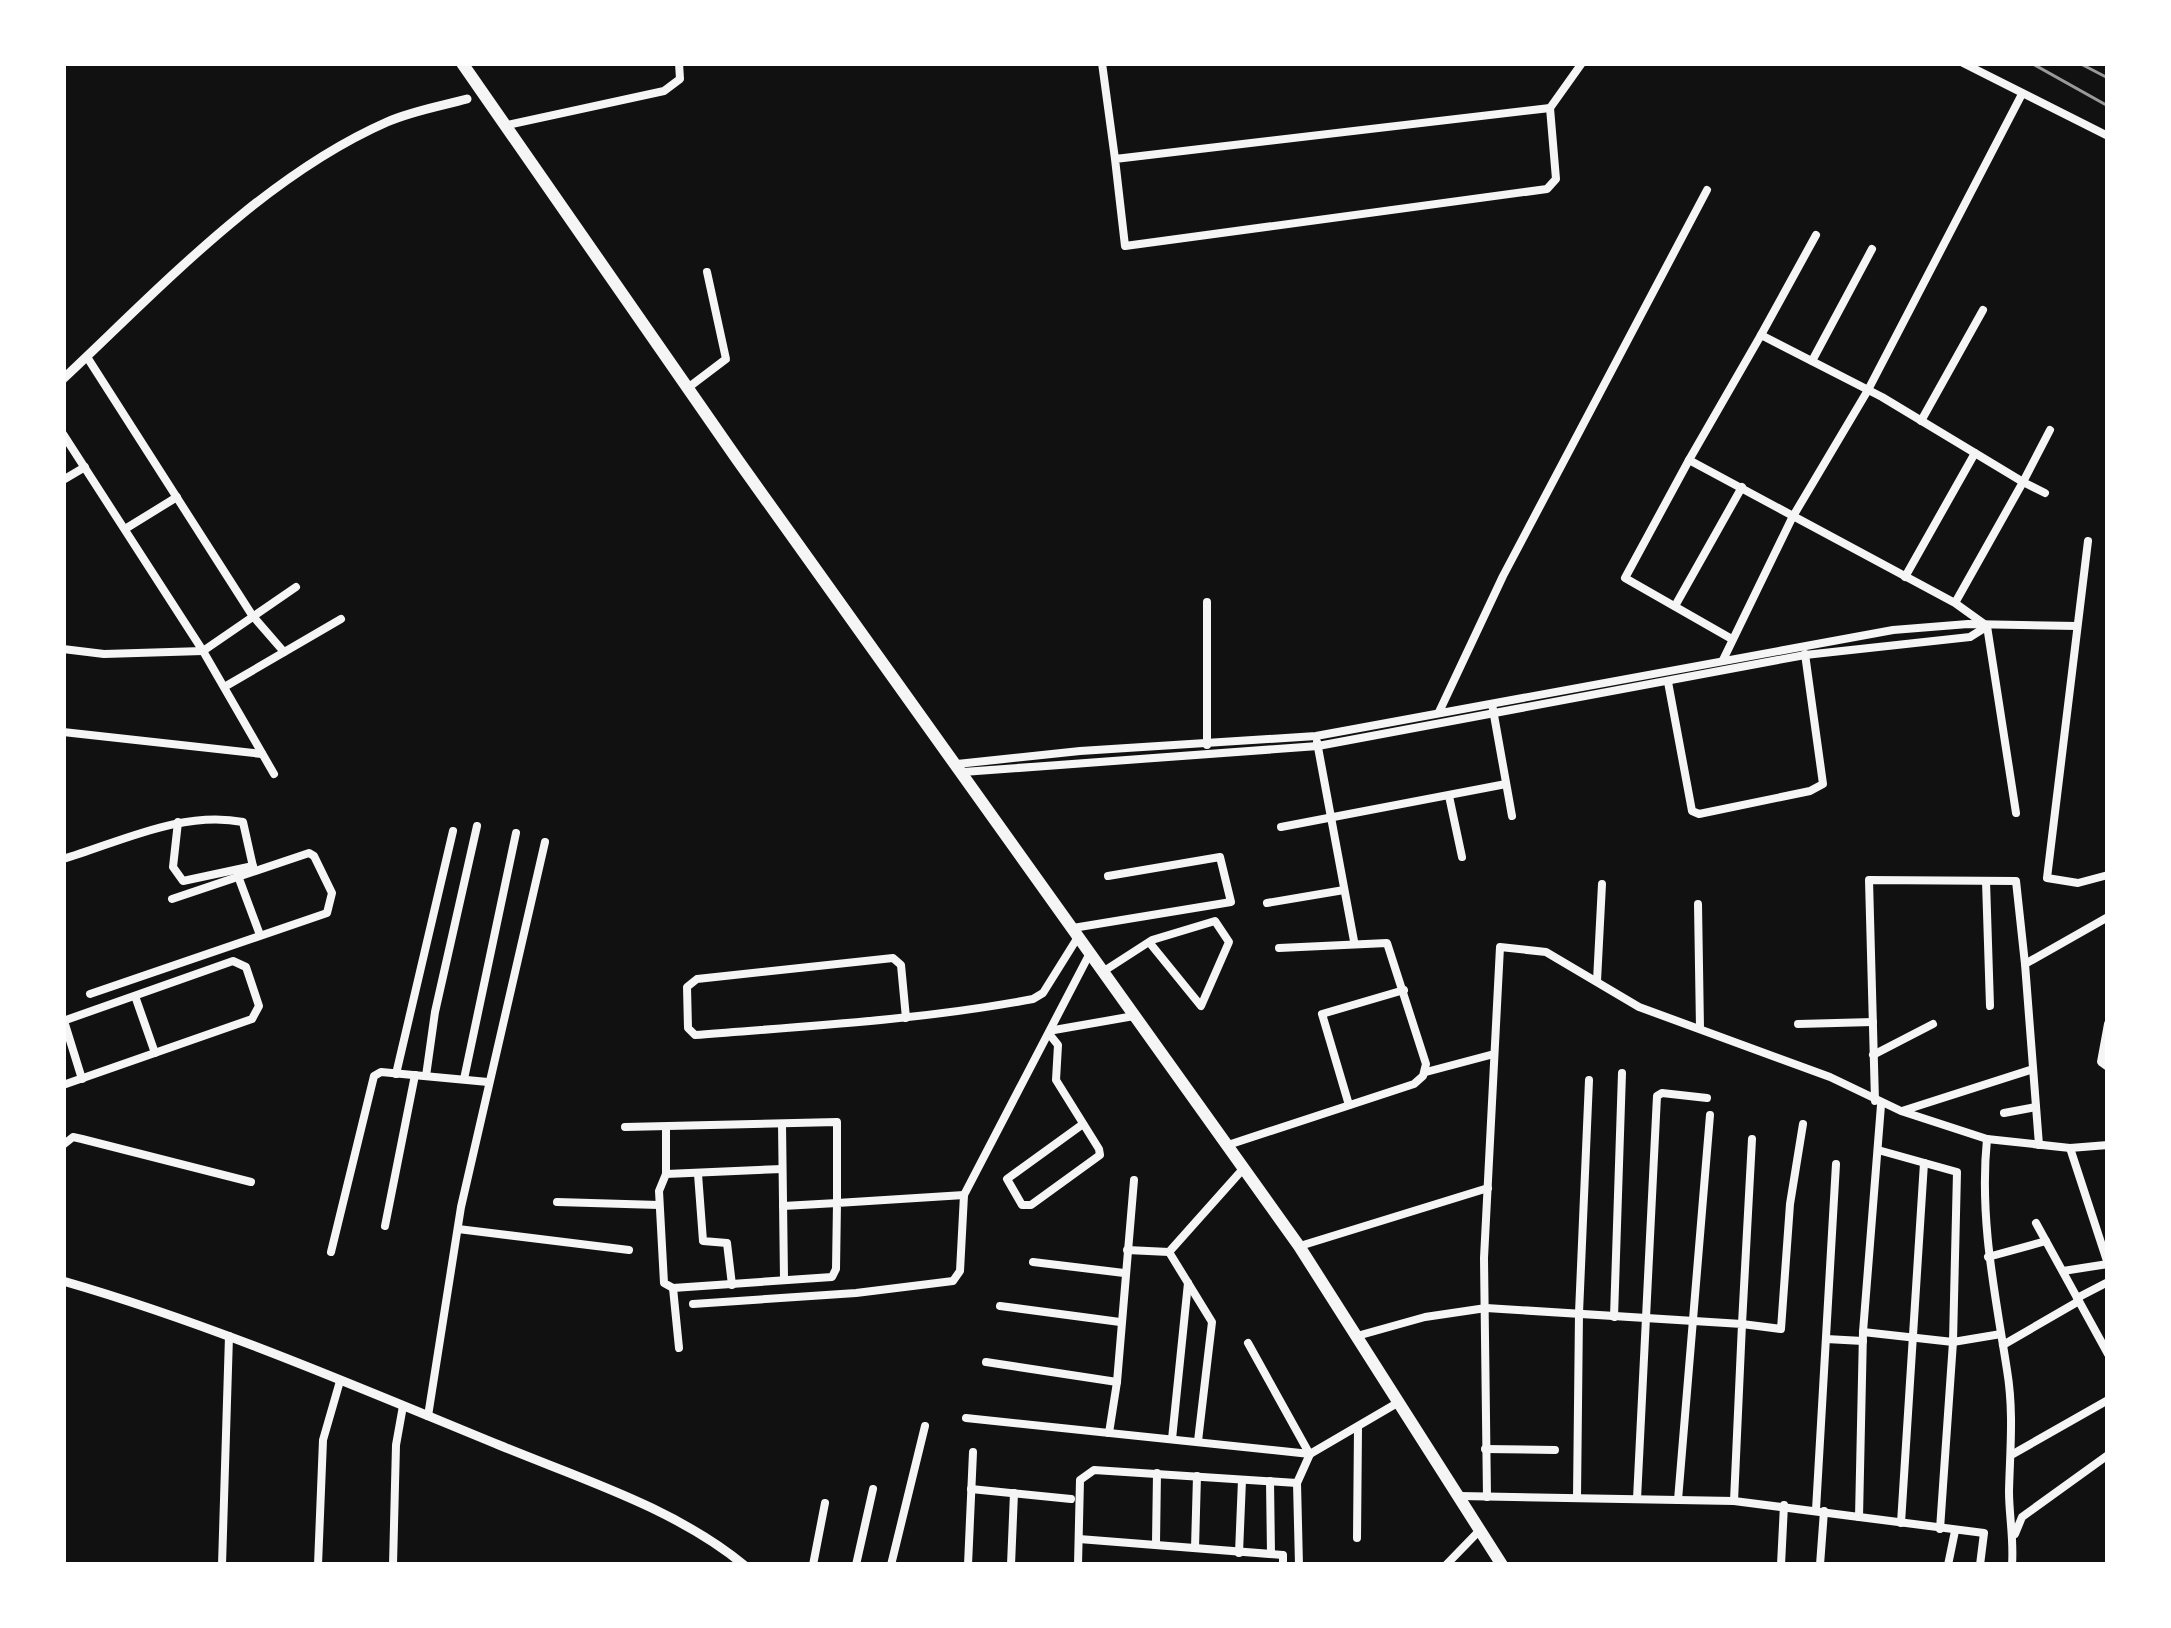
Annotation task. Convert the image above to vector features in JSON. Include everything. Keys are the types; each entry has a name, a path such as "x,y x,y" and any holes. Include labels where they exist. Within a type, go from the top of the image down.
{"highway":[{"path":"462,63 1299,1246 1502,1565"}],"street":[{"path":"506,125 664,91 680,79 679,63"},
{"path":"1102,63 1125,246 1546,189 1556,179 1550,108 1582,63"},
{"path":"1963,63 2108,136"},
{"path":"1718,672 1730,638 1792,518 1868,390 2022,94"},
{"path":"63,379 274,190 333,150 390,121 467,99"},
{"path":"1115,159 1550,108"},
{"path":"1432,725 1503,576 1707,190"},
{"path":"1730,638 1625,578 1816,235"},
{"path":"1813,361 1872,249"},
{"path":"688,388 726,359 707,272"},
{"path":"1921,421 1983,310"},
{"path":"1761,334 2044,493"},
{"path":"87,357 252,615 284,652"},
{"path":"63,360 73,370"},
{"path":"1955,603 2050,430"},
{"path":"63,434 226,686 274,774"},
{"path":"1905,577 1975,453"},
{"path":"1689,460 1955,603 1987,626 2016,813"},
{"path":"63,480 85,466"},
{"path":"1675,606 1742,488"},
{"path":"125,529 177,497"},
{"path":"2088,541 2047,878 2078,883 2108,875"},
{"path":"63,650 104,654 203,651 296,587"},
{"path":"1207,602 1207,747"},
{"path":"226,686 341,619"},
{"path":"960,768 1317,741 1493,715 1667,678 1723,661 1970,637 1987,626 2077,626"},
{"path":"1317,741 1438,713 1718,672 1804,651"},
{"path":"1667,678 1692,811 1699,814 1823,784 1804,651"},
{"path":"1492,704 1512,816"},
{"path":"63,732 263,754"},
{"path":"1317,741 1354,941"},
{"path":"1281,827 1506,784"},
{"path":"1449,796 1462,857"},
{"path":"63,859 178,823 243,822 253,869"},
{"path":"90,994 327,913 332,893 309,854 183,881 173,867 178,823"},
{"path":"385,1226 477,826"},
{"path":"396,1074 453,831"},
{"path":"464,1079 516,833"},
{"path":"428,1416 458,1229 545,842"},
{"path":"906,1018 901,965 893,958 698,979 687,988 688,1028 695,1035 906,1018 1034,999 1043,993 1076,932 1232,902 1220,857 1108,876"},
{"path":"172,899 253,869"},
{"path":"238,876 260,934"},
{"path":"1858,1516 1863,1337 1878,1150 1869,880 2016,881 2039,1145"},
{"path":"1986,881 1990,1006"},
{"path":"1597,982 1602,884"},
{"path":"1268,903 1344,890"},
{"path":"1698,904 1700,1028"},
{"path":"2025,964 2108,917"},
{"path":"1104,971 1149,942 1216,922 1229,942 1201,1006 1149,942"},
{"path":"1228,1145 1414,1084 1424,1072 1426,1064 1387,943 1279,948"},
{"path":"1487,1497 1488,1188 1500,947 1546,952 1639,1007 1830,1077 1901,1111 1987,1139 2070,1148 2108,1145"},
{"path":"693,1304 953,1281 960,1271 964,1195 1091,953"},
{"path":"63,1085 252,1019 259,1006 246,967 233,961 64,1021 82,1078"},
{"path":"1349,1106 1322,1014 1404,990"},
{"path":"135,996 154,1053"},
{"path":"1051,1032 1136,1016"},
{"path":"1798,1024 1873,1022"},
{"path":"1874,1055 1933,1024"},
{"path":"2108,1024 2101,1062 2108,1066"},
{"path":"1051,1032 1058,1045 1056,1080 1099,1149 1098,1158 1031,1204 1022,1205 1007,1179 1083,1124"},
{"path":"1424,1072 1494,1054"},
{"path":"1901,1111 2033,1069"},
{"path":"331,1252 374,1076 381,1072 488,1082"},
{"path":"1614,1317 1622,1073"},
{"path":"1577,1497 1589,1081"},
{"path":"1637,1498 1658,1096 1707,1098"},
{"path":"2004,1113 2036,1107"},
{"path":"1678,1500 1710,1115"},
{"path":"625,1127 837,1122 834,1276 673,1288 663,1280 659,1185 666,1174 666,1127"},
{"path":"782,1124 784,1279"},
{"path":"1357,1336 1425,1317 1486,1308 1781,1329 1790,1204 1803,1124"},
{"path":"63,1145 73,1137 251,1182"},
{"path":"1733,1501 1752,1139"},
{"path":"1987,1139 1983,1173 1988,1257 2003,1345 2013,1454 2009,1487 2012,1565"},
{"path":"2062,1271 2108,1264 2070,1148"},
{"path":"1878,1150 1957,1172 1953,1342 1940,1529"},
{"path":"1900,1523 1924,1163"},
{"path":"1820,1565 1836,1164"},
{"path":"1169,1252 1244,1168"},
{"path":"666,1174 782,1169"},
{"path":"698,1174 703,1241 724,1241 728,1246 732,1285"},
{"path":"1109,1433 1134,1180"},
{"path":"1299,1246 1488,1188"},
{"path":"783,1205 964,1195"},
{"path":"557,1202 659,1204"},
{"path":"2036,1223 2108,1354"},
{"path":"458,1229 629,1250"},
{"path":"1988,1257 2046,1241"},
{"path":"1127,1250 1169,1252"},
{"path":"1169,1252 1213,1330 1198,1441"},
{"path":"1033,1262 1124,1273"},
{"path":"63,1281 229,1336 663,1514 744,1565"},
{"path":"1172,1439 1188,1282"},
{"path":"2003,1345 2108,1282"},
{"path":"673,1288 679,1348"},
{"path":"1000,1306 1120,1322"},
{"path":"1826,1339 1953,1342 2001,1334"},
{"path":"222,1565 229,1336"},
{"path":"1248,1342 1310,1454"},
{"path":"986,1362 1117,1382"},
{"path":"318,1565 323,1441 340,1381"},
{"path":"2013,1454 2108,1400"},
{"path":"1299,1565 1297,1484 1310,1454 1399,1402"},
{"path":"393,1565 396,1445 403,1406"},
{"path":"966,1418 1310,1454"},
{"path":"891,1565 925,1426"},
{"path":"1357,1538 1358,1426"},
{"path":"1485,1449 1556,1450"},
{"path":"968,1565 973,1453"},
{"path":"2014,1534 2022,1517 2108,1455"},
{"path":"1078,1565 1080,1480 1094,1470 1297,1484"},
{"path":"1156,1543 1157,1473"},
{"path":"1195,1548 1197,1476"},
{"path":"1239,1553 1242,1480"},
{"path":"1270,1481 1270,1554"},
{"path":"856,1565 874,1489"},
{"path":"971,1489 1071,1499"},
{"path":"1011,1565 1014,1493"},
{"path":"1458,1496 1784,1505 1984,1533 1980,1565"},
{"path":"813,1565 825,1503"},
{"path":"1780,1565 1784,1505"},
{"path":"1446,1565 1480,1529"},
{"path":"1948,1565 1954,1531"},
{"path":"1079,1539 1283,1555 1283,1565"}],"railway":[{"path":"2031,63 2108,106"},
{"path":"2079,63 2108,78"}]}
